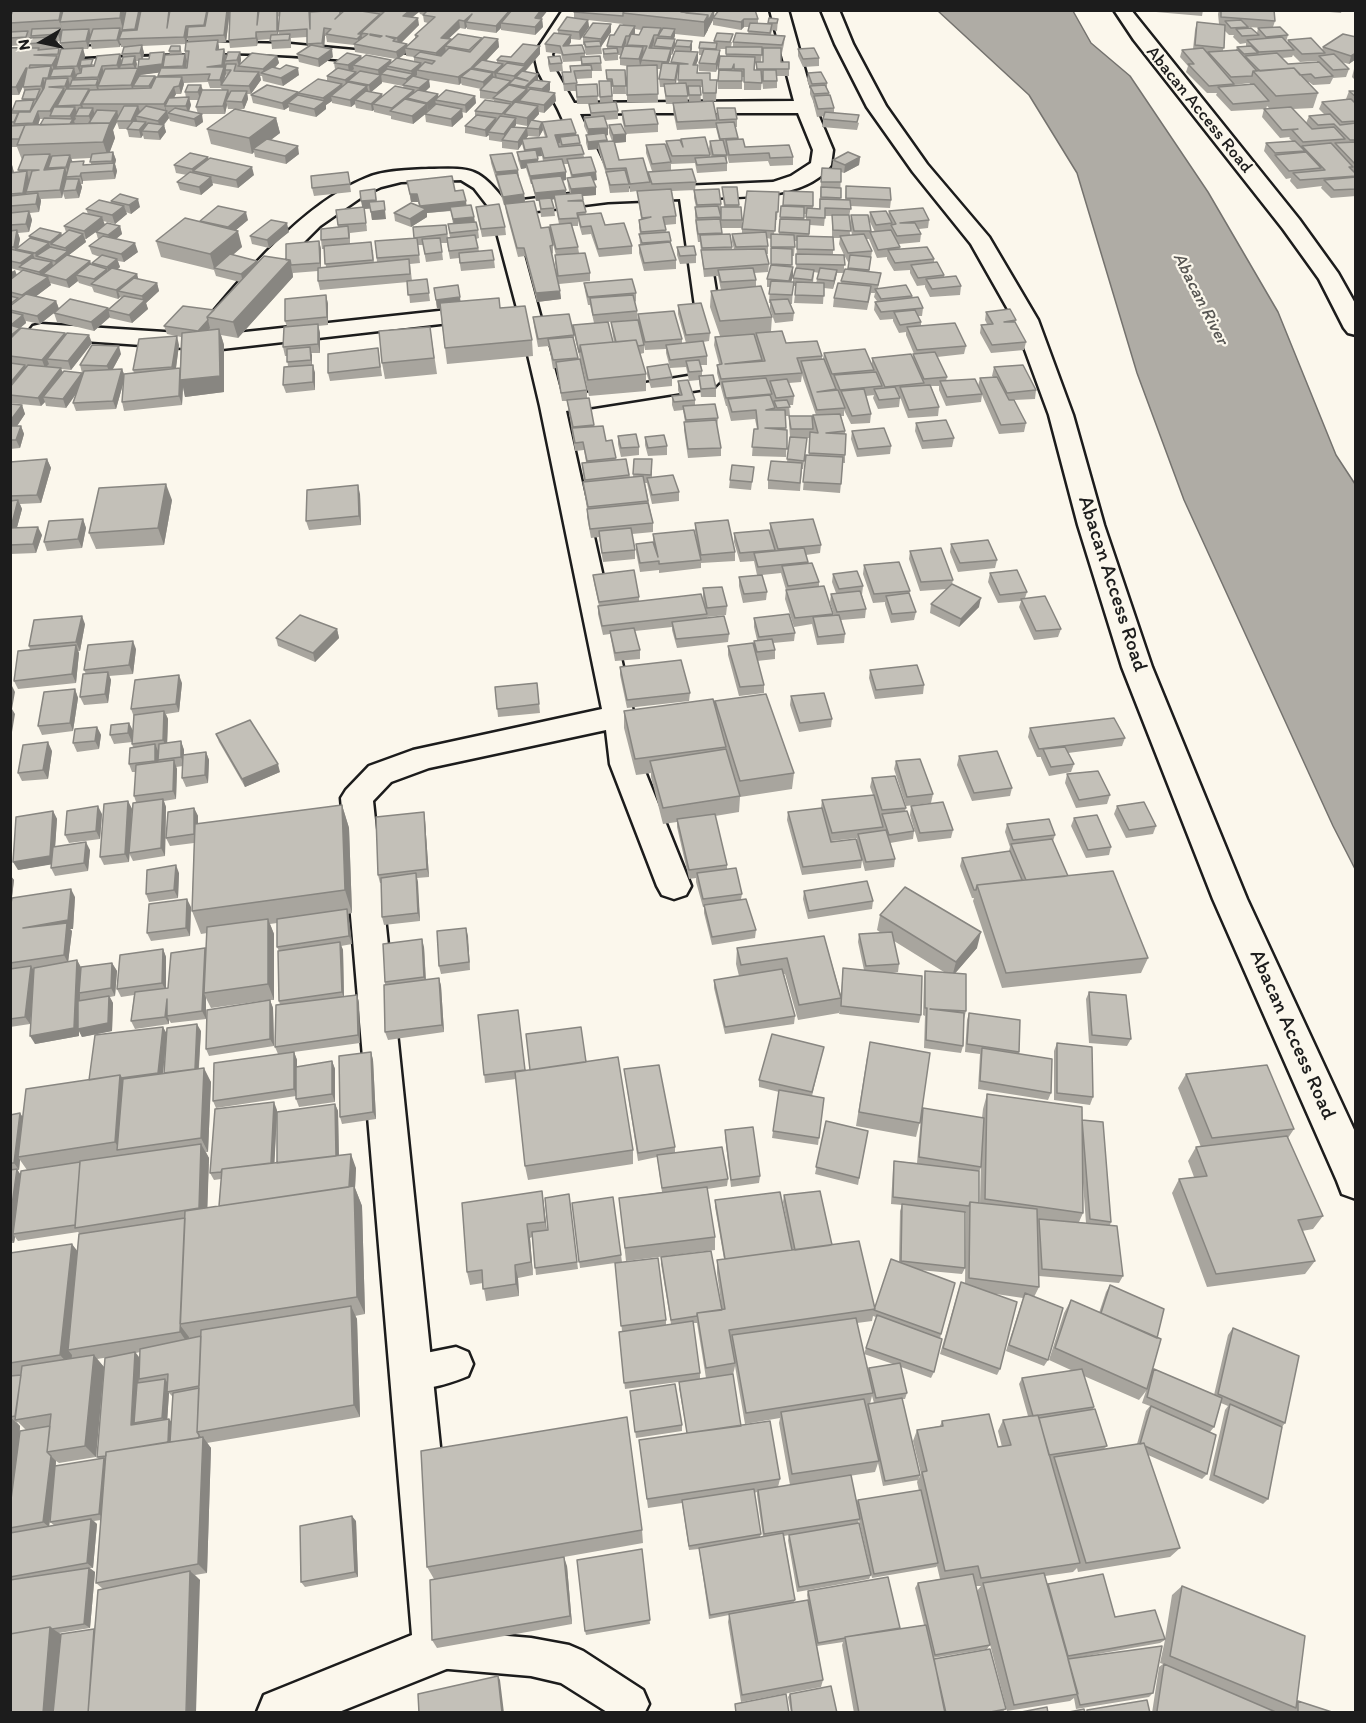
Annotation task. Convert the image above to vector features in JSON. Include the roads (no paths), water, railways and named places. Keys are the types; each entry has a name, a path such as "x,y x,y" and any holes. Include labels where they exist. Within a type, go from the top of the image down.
{"street":[{"path":"572,10 543,54 547,71 568,109 608,196"},
{"path":"501,209 608,196 773,189 808,176 821,165 823,150 805,107 779,10"},
{"name":"Abacan Access Road","path":"830,10 844,44 877,107 920,168 981,242 1026,320 1061,415 1091,525 1137,667 1230,899 1356,1181"},
{"name":"Abacan Access Road","path":"1122,10 1140,36 1291,224 1330,278 1356,328"},
{"path":"10,55 162,48 225,48 360,54 418,62"},
{"path":"568,109 635,106 805,107"},
{"path":"201,341 242,291 312,221 374,182 401,176 465,174 481,184 501,209 528,308 552,406 619,716 626,764 674,886"},
{"path":"552,406 687,386 705,382 712,377 711,335 697,253 690,193"},
{"path":"41,331 213,343 528,308"},
{"path":"281,1713 437,1649 357,798 380,774 424,758 619,716"}],"lane":[{"path":"411,1373 456,1364"},
{"path":"437,1649 531,1657 569,1665 628,1704"}],"water":[{"name":"Abacan River","path":"938,11 1073,11 1091,43 1130,76 1208,192 1278,312 1336,455 1355,484 1355,869 1333,826 1184,500 1137,373 1077,173 1029,95"}]}
